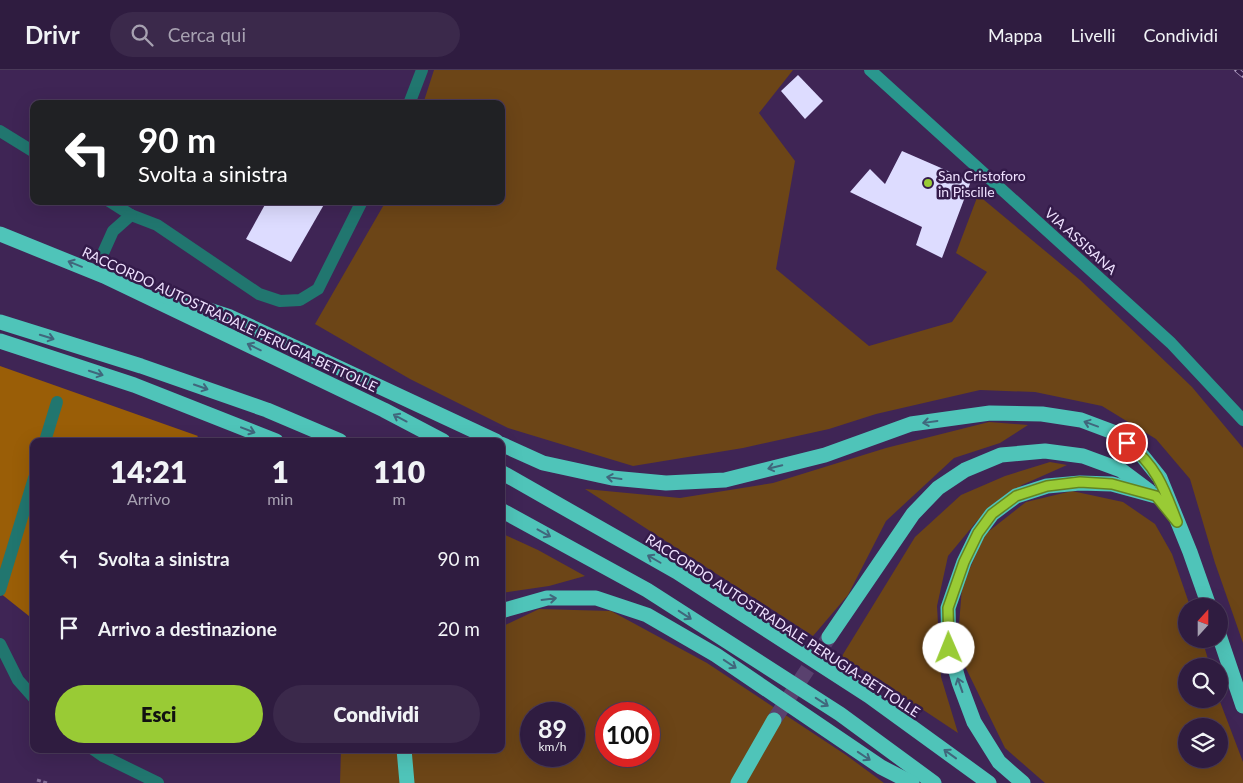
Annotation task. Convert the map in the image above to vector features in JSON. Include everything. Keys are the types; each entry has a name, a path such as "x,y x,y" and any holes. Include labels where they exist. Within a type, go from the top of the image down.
{"highway":[{"name":"RACCORDO AUTOSTRADALE PERUGIA-BETTOLLE","path":"0,234 104,276 384,410 437,438"},
{"path":"104,276 230,317 490,438"},
{"path":"0,322 141,366 266,410 333,438"},
{"path":"0,341 134,385 268,438"},
{"path":"505,446 543,463 612,478 666,483 725,480 825,455 912,424 990,413 1042,414 1081,420 1113,432 1140,453 1160,478 1206,598"},
{"path":"828,637 914,514 938,488 974,466 1002,455 1045,451 1083,456 1121,470 1156,496 1177,522"},
{"name":"RACCORDO AUTOSTRADALE PERUGIA-BETTOLLE","path":"505,474 677,572 868,696 989,783"},
{"path":"1023,783 999,762 974,722 949,648 948,608 964,562 978,533 992,514 1016,496 1047,486 1080,482 1112,484 1156,496"},
{"path":"505,512 647,590 840,714 934,783"},
{"path":"505,610 547,598 596,598 648,616 716,655 881,767 912,783"},
{"path":"1223,648 1243,706"},
{"path":"738,783 774,720"},
{"path":"404,753 407,783"}],"main road":[{"name":"VIA ASSISANA","path":"870,70 1171,343 1243,420"}],"lane":[{"path":"411,100 422,70"},
{"path":"0,131 30,150"},
{"path":"115,205 131,215 157,225 259,294 280,302 300,300 318,289 360,205"},
{"path":"104,251 113,231 131,215"},
{"path":"46,438 57,402"},
{"path":"0,590 30,491"},
{"path":"0,644 18,680 30,694"},
{"path":"99,753 158,783"}],"path":[{"path":"37,780 47,783"}],"shaded area":[{"path":"434,70 793,70 759,113 795,161 776,269 869,346 952,322 987,272 956,253 978,195 1080,280 1192,387 1243,448 1243,643 1215,563 1190,479 1156,439 1102,406 1035,392 980,390 876,414 829,429 743,448 633,466 508,428 410,379 315,324 384,205 505,205 505,100 424,100"},
{"path":"0,366 198,436 196,438 30,438 30,617 0,593"},
{"path":"989,422 1028,425 1000,443 954,458 886,521 848,595 813,636 585,489 680,498 773,483 886,448"},
{"path":"1050,462 1067,465 1022,485 977,521 948,556 937,606 941,677 958,733 842,656 915,537 961,495 1005,476"},
{"path":"1072,491 1123,502 1155,524 1172,554 1187,598 1178,598 1178,648 1205,648 1208,658 1178,658 1178,708 1222,708 1226,718 1178,718 1178,768 1228,768 1228,723 1243,762 1243,783 1045,783 1005,748 957,650 962,587 984,535 1026,502"},
{"path":"505,535 538,550 585,576 549,586 505,592"},
{"path":"539,609 611,611 707,663 846,755 884,783 340,783 341,753 505,753 505,625"}],"building":[{"path":"798,75 823,101 805,119 781,91"},
{"path":"902,151 971,181 942,258 916,245 922,227 850,192 870,169 885,184"},
{"path":"265,205 324,205 291,262 246,239"}],"tunnel":[{"path":"774,720 829,637"}],"railway":[{"path":"1237,70 1243,75"}],"place":[{"name":"San Cristoforo in Piscille","path":"928,183"}],"route":[{"path":"949,648 948,608 964,562 978,533 992,514 1016,496 1047,486 1080,482 1112,484 1156,496 1177,522 1160,478 1140,453 1127,443"}]}
